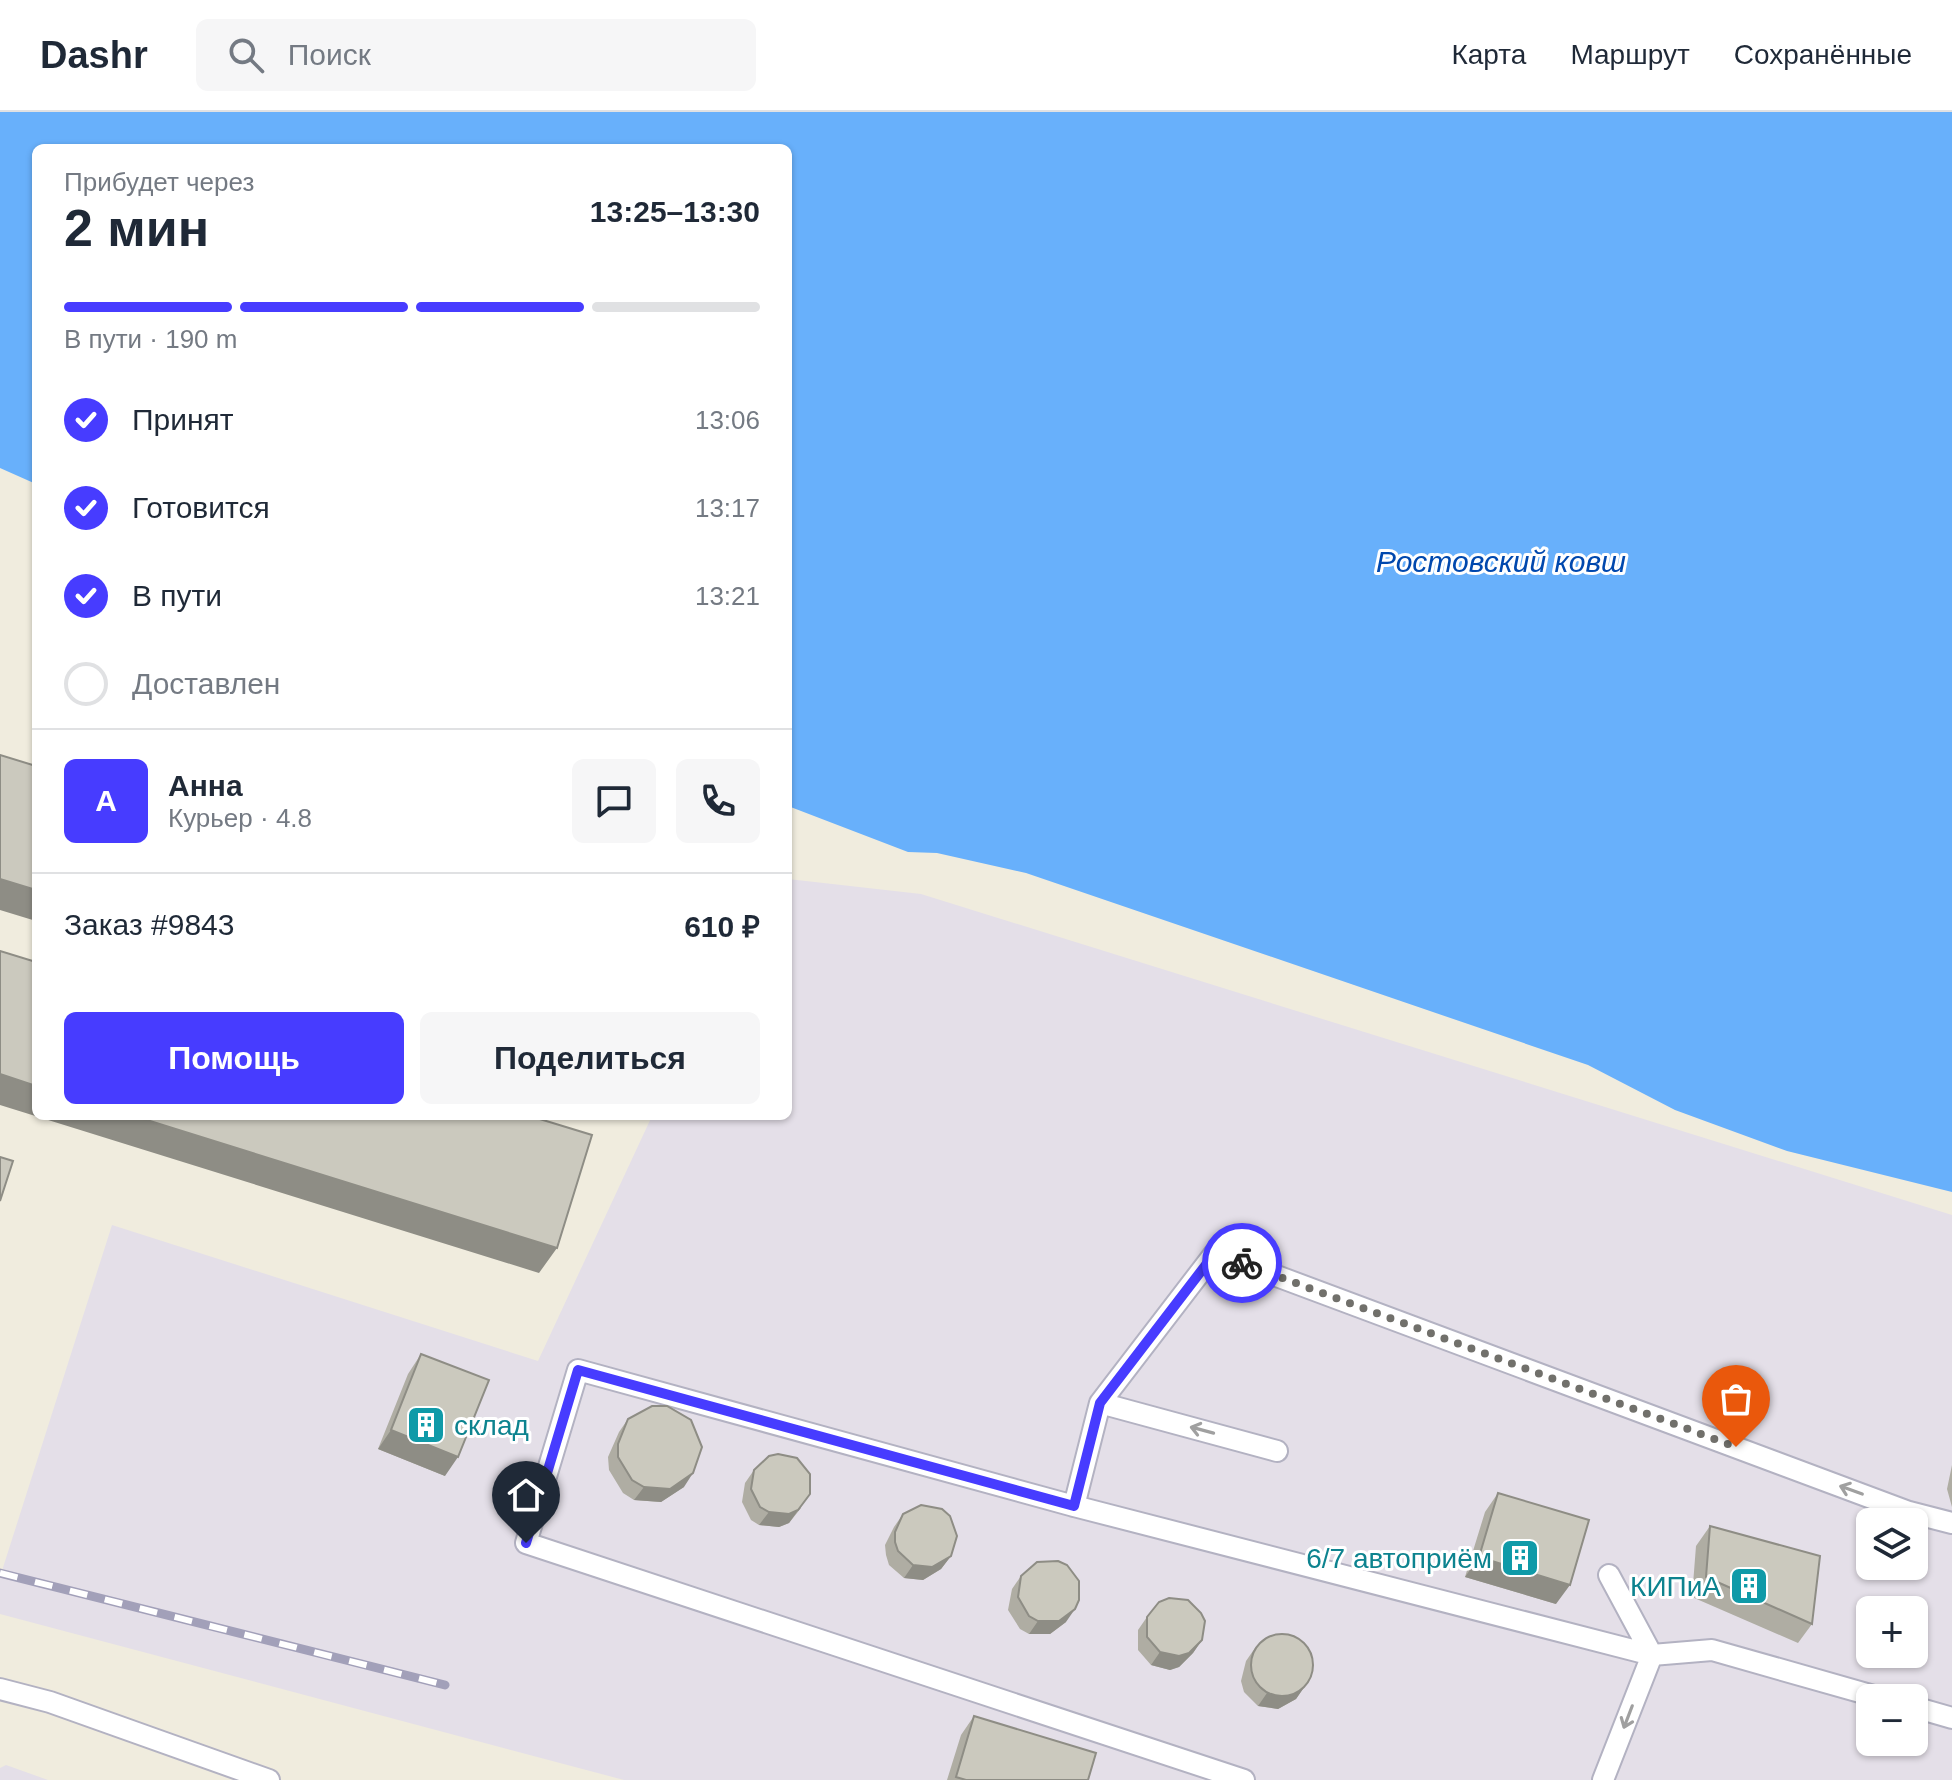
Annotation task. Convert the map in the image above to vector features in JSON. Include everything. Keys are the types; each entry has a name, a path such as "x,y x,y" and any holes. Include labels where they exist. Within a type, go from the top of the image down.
{"lane":[{"path":"1074,1506 1100,1403 1215,1253 1894,1506 1952,1523"},
{"path":"1244,1780 526,1543 578,1370 1074,1506 1652,1655 1712,1650 1856,1691"},
{"path":"1100,1403 1277,1451"},
{"path":"1603,1780 1652,1655 1609,1575"},
{"path":"0,1689 50,1702 269,1780"},
{"path":"1928,1711 1952,1718"}],"shaded area":[{"path":"792,879 921,894 1952,1215 1952,1780 624,1780 0,1614 0,1577 112,1225 538,1361 650,1120 792,1120"},
{"path":"6,1765 48,1780 0,1780 0,1768"}],"water":[{"name":"Ростовский ковш","path":"0,112 1952,112 1952,1192 1787,1151 1675,1110 1588,1065 1026,873 937,853 908,852 792,808 792,144 32,144 32,482 0,468"}],"building":[{"path":"0,755 32,765 32,889 0,879"},
{"path":"0,951 32,961 32,1085 0,1074"},
{"path":"147,1120 543,1120 592,1135 557,1248"},
{"path":"0,1157 13,1161 0,1201"},
{"name":"склад","path":"421,1354 489,1380 458,1457 391,1430"},
{"path":"652,1406 667,1406 691,1420 702,1447 693,1473 670,1489 644,1487 632,1480 618,1457 618,1444 628,1419"},
{"path":"778,1454 797,1458 810,1474 810,1494 798,1510 789,1514 769,1512 760,1507 751,1489 754,1470 769,1456"},
{"name":"6/7 автоприём","path":"1498,1493 1589,1520 1570,1585 1479,1557"},
{"path":"921,1505 942,1509 950,1516 957,1536 951,1556 932,1567 913,1565 898,1551 895,1542 895,1532 903,1514"},
{"path":"1710,1526 1820,1556 1812,1624 1706,1577"},
{"path":"1058,1561 1067,1565 1079,1581 1079,1600 1075,1609 1059,1621 1038,1621 1029,1616 1018,1597 1021,1576 1037,1562"},
{"path":"1169,1598 1188,1600 1205,1621 1202,1640 1189,1653 1179,1656 1160,1652 1147,1637 1147,1617 1159,1602"},
{"path":"1282,1634 1304,1643 1313,1665 1304,1687 1282,1696 1260,1687 1251,1665 1260,1643"},
{"path":"974,1716 1096,1753 1088,1780 966,1780 956,1777"}],"railway":[{"path":"0,1573 445,1685"}],"way so far":[{"path":"1242,1263 1736,1447"}],"place":[{"name":"склад","path":"426,1425"},
{"name":"6/7 автоприём","path":"1520,1558"},
{"name":"КИПиА","path":"1749,1586"}],"route":[{"path":"526,1543 578,1370 1074,1506 1100,1403 1215,1253 1242,1263"}]}
